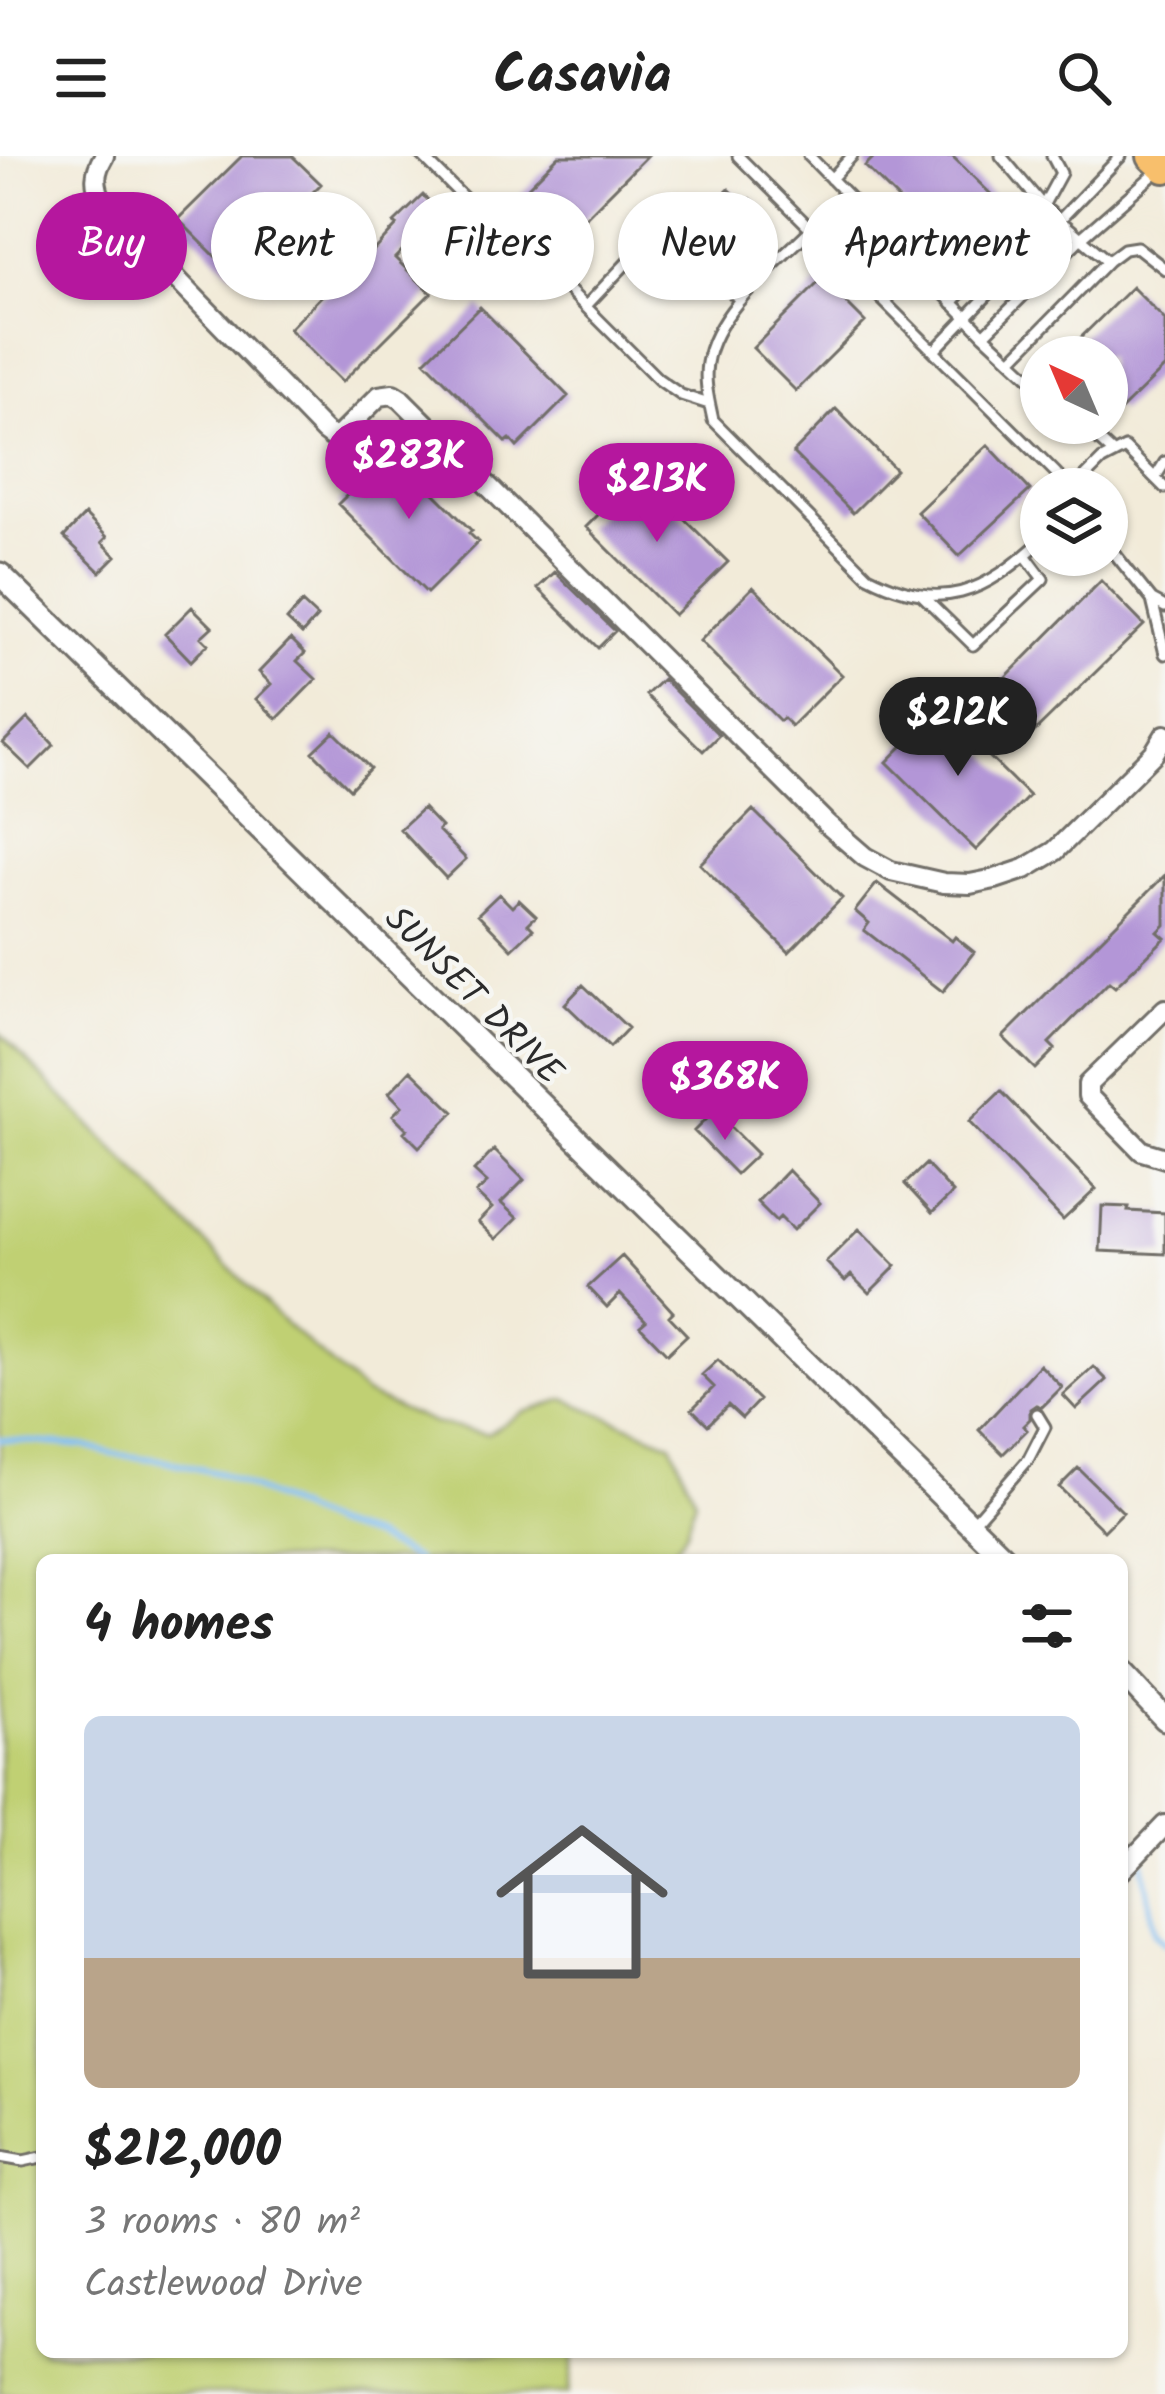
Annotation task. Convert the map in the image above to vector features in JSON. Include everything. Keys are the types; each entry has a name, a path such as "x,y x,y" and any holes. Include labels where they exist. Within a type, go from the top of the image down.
{"street":[{"path":"104,156 95,172 102,202 324,431 332,437 340,435 379,396 393,394 401,399 827,824 865,857 890,871 970,884 1025,868 1055,851 1161,746"},
{"name":"SUNSET DRIVE","path":"0,574 1001,1554"},
{"path":"1165,1009 1088,1084 1088,1096 1142,1151 1165,1158"},
{"path":"1128,1679 1165,1719"},
{"path":"1128,1864 1165,1825"}],"lane":[{"path":"422,156 523,257 565,286 658,379 681,395 709,404"},
{"path":"738,156 802,220"},
{"path":"809,156 1020,368"},
{"path":"831,179 852,156"},
{"path":"1001,156 1031,192"},
{"path":"1050,192 1061,172 1052,156"},
{"path":"1072,208 1120,156"},
{"path":"984,335 1160,163"},
{"path":"1072,229 1108,261"},
{"path":"778,262 802,238"},
{"path":"1011,360 1124,249 1137,247 1165,268"},
{"path":"586,306 618,272"},
{"path":"740,300 718,329 707,361 706,390 713,420 868,576 896,590 935,596 990,582 1020,559"},
{"path":"883,300 1051,468"},
{"path":"934,351 986,300"},
{"path":"1103,444 1114,454"},
{"path":"1093,468 1125,448 1165,488"},
{"path":"1155,478 1165,462"},
{"path":"1128,569 1165,608"},
{"path":"921,593 974,646 1043,579 1041,576"},
{"path":"1153,599 1165,654"},
{"path":"971,1525 1028,1460 1046,1427 1037,1414"},
{"path":"0,2157 36,2158"}],"green space":[{"path":"0,1033 277,1316 366,1395 433,1423 487,1434 521,1413 565,1399 671,1443 695,1499 686,1531 671,1554 36,1554 36,2358 573,2358 568,2394 0,2394"}],"building":[{"path":"242,156 292,156 321,184 313,192 211,192 211,252 187,228 187,210"},
{"path":"559,156 647,156 594,209 594,192 523,192"},
{"path":"875,156 952,156 989,192 891,192 865,166"},
{"path":"401,216 401,252 395,258 401,264 401,300 424,300 342,382 289,329 318,300 377,300 377,247 397,225"},
{"path":"1132,287 1165,320 1165,367 1128,403 1128,336 1082,336"},
{"path":"802,299 843,300 865,322 796,391 753,348"},
{"path":"480,307 568,396 517,447 510,439 506,442 425,361"},
{"path":"836,409 896,470 853,513 793,453"},
{"path":"988,445 1020,479 1020,499 959,556 917,512"},
{"path":"392,451 478,542 427,593 338,504"},
{"path":"639,474 728,562 674,615 586,527"},
{"path":"85,515 107,537 102,542 116,556 100,572 64,537"},
{"path":"555,572 615,631 598,648 538,588"},
{"path":"1101,581 1144,625 1023,743 982,701"},
{"path":"753,587 842,675 791,726 783,718 780,721 700,641"},
{"path":"302,603 317,617 302,634 287,620"},
{"path":"192,607 212,627 201,637 208,644 191,661 165,634"},
{"path":"291,639 305,653 297,661 316,679 277,719 256,699 271,684 259,672"},
{"path":"663,679 719,735 703,751 646,695"},
{"path":"940,708 1029,796 976,850 887,762"},
{"path":"28,718 54,745 30,769 3,743"},
{"path":"334,732 370,768 350,789 313,752"},
{"path":"423,808 466,859 446,878 400,829"},
{"path":"753,810 842,898 789,952 700,864"},
{"path":"1165,875 1165,925 1158,932 1165,938 1115,987 1109,982 1049,1043 1055,1049 1035,1069 1003,1037"},
{"path":"877,883 952,941 955,937 974,952 943,992 864,930 869,923 855,911"},
{"path":"499,894 512,907 519,900 536,916 528,924 533,929 512,949 478,914"},
{"path":"583,985 628,1028 610,1047 565,1004"},
{"path":"411,1070 454,1112 419,1147 393,1115 402,1106 389,1093"},
{"path":"1001,1091 1096,1189 1063,1220 969,1122"},
{"path":"714,1111 757,1154 736,1174 694,1131"},
{"path":"494,1150 524,1180 501,1203 517,1218 496,1239 478,1222 492,1208 476,1193 487,1183 474,1171"},
{"path":"926,1164 953,1193 932,1213 905,1184"},
{"path":"788,1170 820,1203 793,1230 757,1202"},
{"path":"1102,1206 1165,1213 1165,1254 1100,1251"},
{"path":"859,1229 896,1266 869,1293 851,1275 845,1281 826,1262"},
{"path":"622,1256 673,1312 669,1316 687,1335 667,1354 640,1326 646,1321 620,1294 607,1307 588,1287"},
{"path":"718,1360 759,1400 742,1418 728,1405 708,1425 692,1409 714,1387 702,1375"},
{"path":"1040,1365 1062,1387 1042,1407 1030,1409 1030,1419 1023,1426 1027,1430 1003,1454 979,1430"},
{"path":"1094,1367 1107,1380 1076,1409 1063,1395"},
{"path":"1078,1468 1123,1512 1104,1531 1059,1487"}],"waterway":[{"path":"0,1439 84,1446 221,1474 405,1554"},
{"path":"1143,1863 1156,1933 1165,1943"}]}
